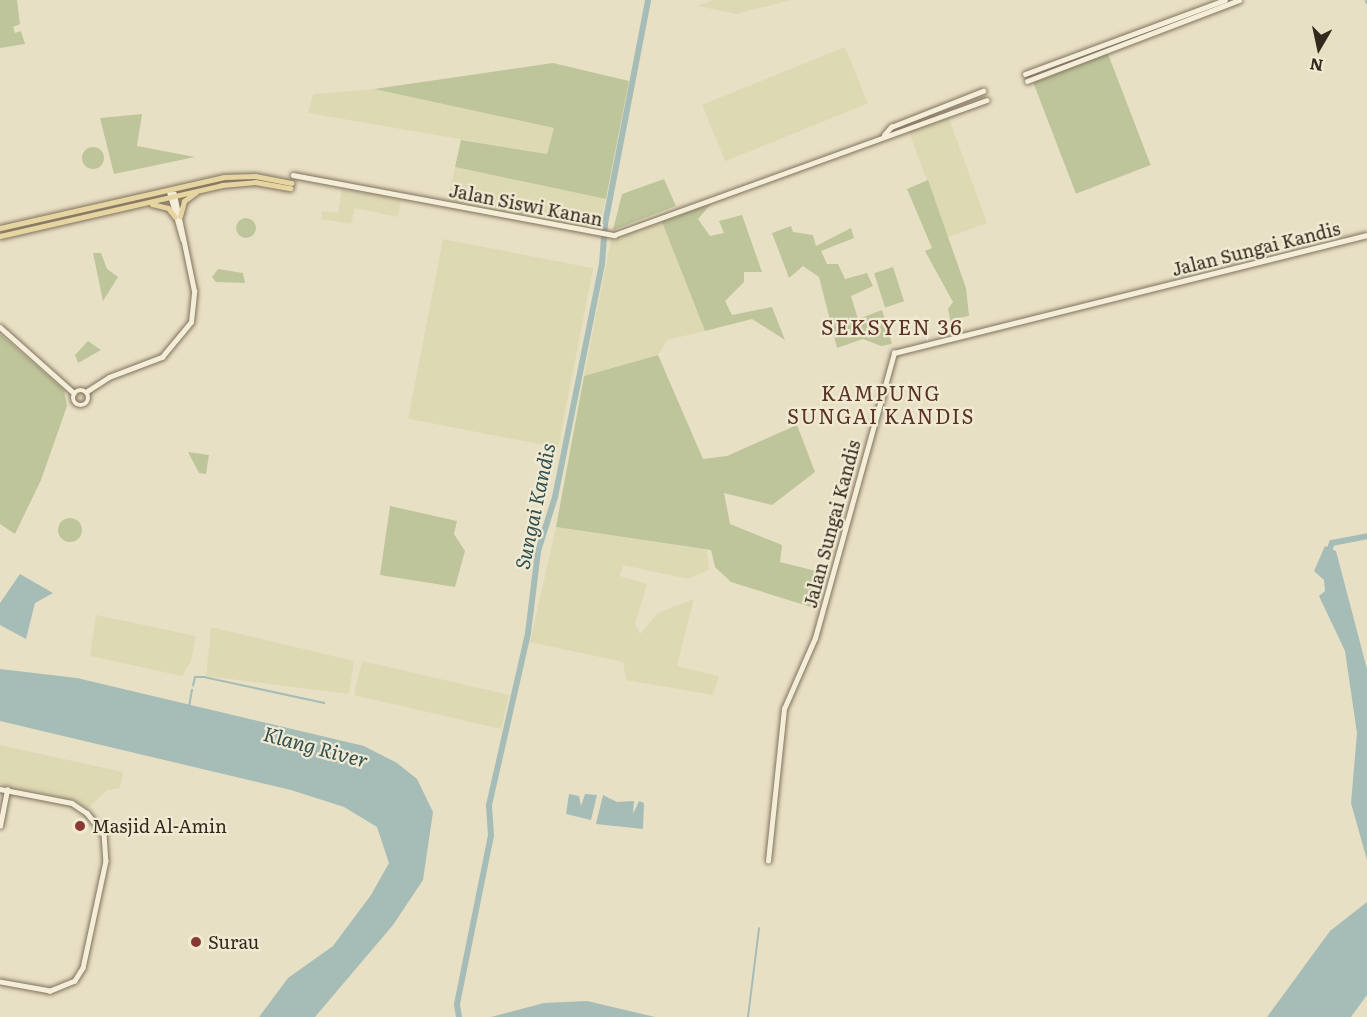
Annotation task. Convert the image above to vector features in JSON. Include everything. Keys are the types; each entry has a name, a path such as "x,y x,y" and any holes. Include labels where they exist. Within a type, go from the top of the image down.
{"main road":[{"path":"0,228 241,175 290,185 244,182 0,236"},
{"path":"146,203 159,204 177,216 184,201 202,190"}],"street":[{"path":"1025,74 1225,0"},
{"path":"1028,81 1239,0"},
{"path":"1034,71 1032,76 1038,78"},
{"name":"Jalan Siswi Kanan","path":"884,135 891,128 983,92"},
{"path":"972,96 979,97 975,104"},
{"name":"Jalan Siswi Kanan","path":"293,175 607,235 986,100"},
{"path":"0,327 74,393 86,392 109,377 162,357 185,333 195,299 171,189"},
{"name":"Jalan Sungai Kandis","path":"768,861 784,709 810,655 894,353 1367,236"},
{"path":"74,393 73,402 82,406 88,401 86,392"},
{"path":"0,789 72,803 87,813 104,834 106,861 83,968 75,981 61,990 44,991 0,982"},
{"path":"0,826 7,790"}],"shaded area":[{"path":"713,0 791,0 736,14 698,6"},
{"path":"845,47 868,104 725,161 702,105"},
{"path":"374,89 554,128 547,154 308,113 313,94"},
{"path":"948,116 987,223 948,237 909,130"},
{"path":"455,167 606,199 599,232 448,200"},
{"path":"342,189 401,200 398,217 355,208 351,224 321,219 322,211 338,213"},
{"path":"662,222 705,331 667,340 658,355 584,376 611,240"},
{"path":"443,239 593,268 558,448 408,419"},
{"path":"556,527 707,550 709,570 688,579 623,565 620,576 647,584 635,624 640,634 658,613 694,599 677,666 719,676 713,695 626,680 623,662 530,642"},
{"path":"96,615 196,636 191,661 182,676 90,656"},
{"path":"211,627 354,661 349,694 206,676"},
{"path":"362,661 509,695 501,729 354,695"},
{"path":"0,745 123,772 120,788 107,790 88,808 75,800 0,784"}],"green space":[{"path":"0,0 17,0 20,24 13,27 15,33 21,31 25,44 0,48"},
{"path":"1108,54 1151,165 1076,194 1033,83"},
{"path":"553,63 629,81 606,199 455,167 461,140 547,154 554,128 374,89"},
{"path":"142,114 137,146 195,157 114,174 100,118"},
{"path":"89,147 97,147 104,154 104,162 97,169 89,169 82,162 82,154"},
{"path":"664,179 676,206 613,230 622,194"},
{"path":"928,180 966,288 969,316 959,318 953,333 948,309 953,302 925,251 932,248 907,189"},
{"path":"711,204 698,219 710,236 724,233 719,221 742,215 762,272 744,272 744,282 725,301 732,315 772,307 785,340 752,319 705,331 662,222"},
{"path":"242,218 250,218 256,224 256,232 250,238 242,238 236,232 236,224"},
{"path":"791,226 793,232 813,235 816,246 851,228 854,238 821,251 827,264 838,264 845,279 867,273 873,286 851,296 858,319 882,310 892,344 881,346 863,339 837,348 819,277 803,266 789,278 772,233"},
{"path":"93,253 101,253 107,269 118,277 103,301"},
{"path":"893,267 904,301 885,307 874,273"},
{"path":"218,269 243,273 245,283 216,282 212,277"},
{"path":"0,334 64,390 67,406 41,480 15,534 0,524"},
{"path":"88,341 101,350 78,363 75,355"},
{"path":"658,355 703,459 727,456 797,425 815,472 772,505 724,493 730,524 782,545 780,562 824,573 817,609 731,582 715,567 711,550 556,527 584,376"},
{"path":"188,452 209,455 206,474 199,473"},
{"path":"390,506 457,521 454,534 465,551 455,587 380,575"},
{"path":"70,518 79,521 82,530 79,539 70,542 61,539 58,530 61,521"}],"water":[{"path":"1325,546 1336,551 1367,669 1367,860 1351,803 1357,733 1345,651 1319,596 1325,591 1324,580 1314,571"},
{"path":"20,574 53,593 35,603 26,639 0,625 0,603"},
{"name":"Klang River","path":"0,669 77,678 364,746 397,763 417,779 433,812 423,880 393,925 315,1017 259,1017 288,978 333,946 371,895 389,863 377,827 344,807 291,790 0,721"},
{"path":"569,794 579,796 581,806 585,794 597,795 591,820 566,814"},
{"path":"603,795 617,802 634,801 633,814 639,801 644,803 643,829 596,824"},
{"path":"1367,902 1367,995 1351,1017 1267,1017 1330,931"},
{"path":"587,1001 655,1017 491,1017 544,1003"}],"waterway":[{"name":"Sungai Kandis","path":"459,1017 457,1004 491,835 489,805 528,633 538,551 555,497 602,264 605,224 648,0"},
{"path":"1328,553 1332,543 1367,536"},
{"path":"193,686 195,677 204,677 324,703"},
{"path":"189,707 192,690"},
{"path":"748,1017 759,929"}],"place":[{"name":"Masjid Al-Amin","path":"80,826"},
{"name":"Surau","path":"196,942"}],"district":[{"name":"SEKSYEN 36","path":"892,326"},
{"name":"KAMPUNG SUNGAI KANDIS","path":"881,404"}]}
